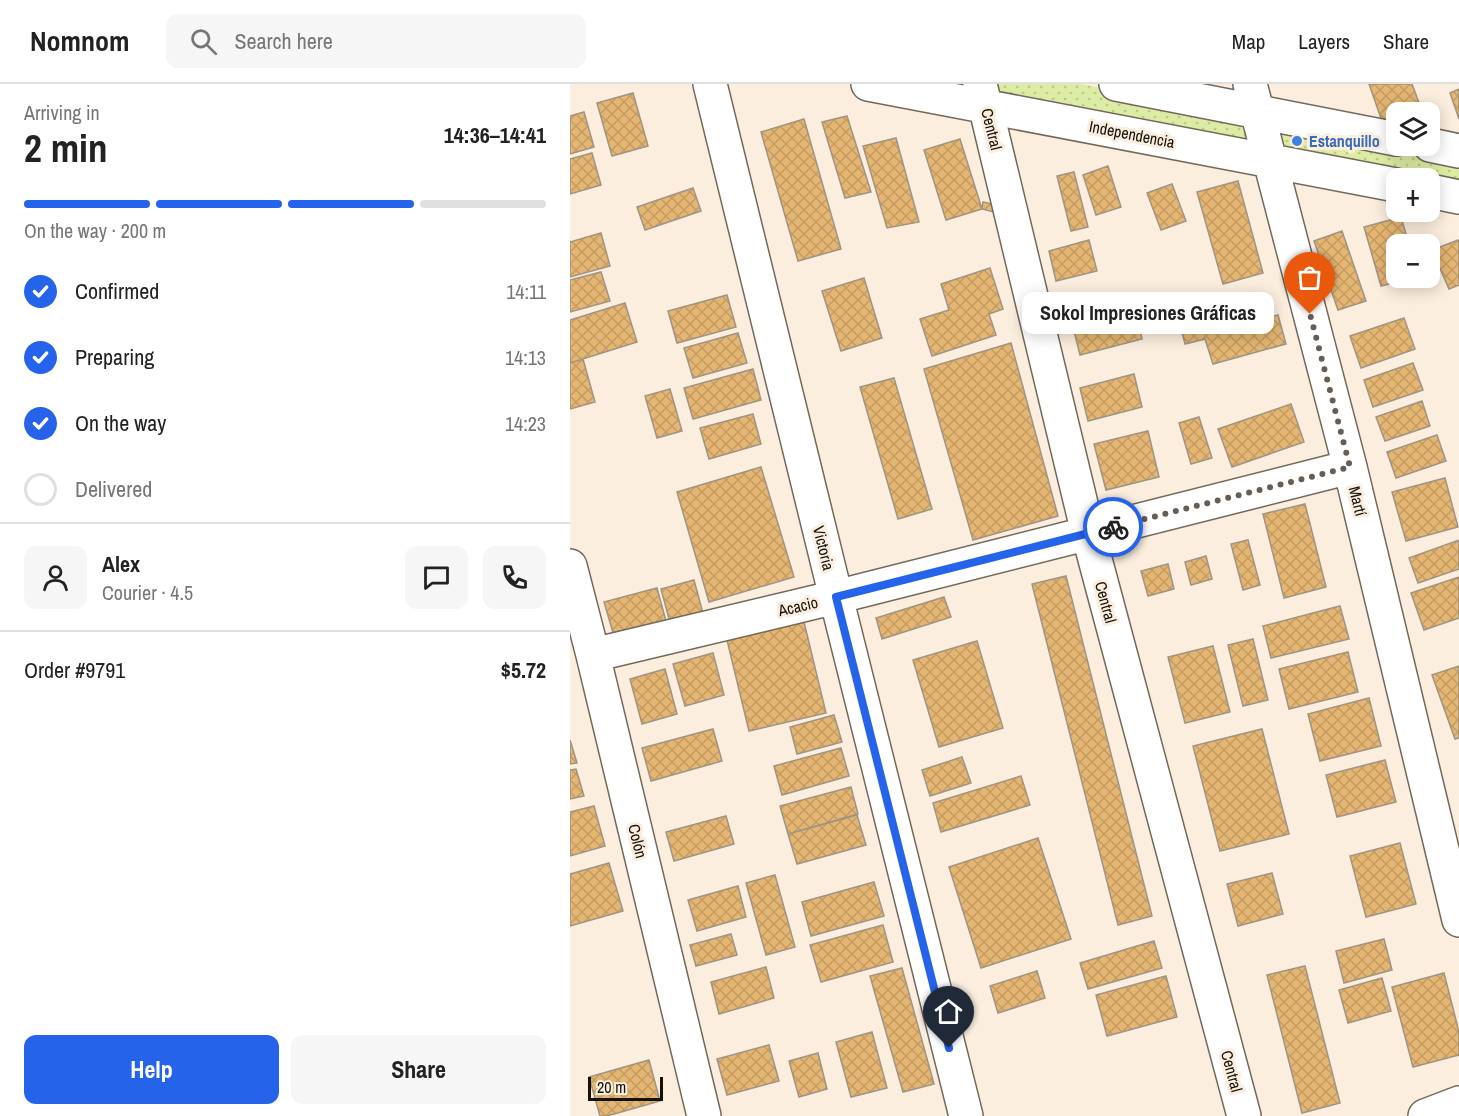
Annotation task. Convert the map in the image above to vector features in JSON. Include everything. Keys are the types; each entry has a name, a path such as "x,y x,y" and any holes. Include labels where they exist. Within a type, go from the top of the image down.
{"main road":[{"name":"Victoria","path":"710,84 966,1116"},
{"name":"Independencia","path":"868,84 983,95 1270,161 1386,183"},
{"path":"1116,84 1253,97 1386,136"},
{"name":"Central","path":"983,95 1088,533 1244,1116"},
{"name":"Martí","path":"1253,97 1350,467 1459,920"},
{"path":"1440,147 1459,151"},
{"path":"1440,193 1459,197"},
{"name":"Acacio","path":"593,655 836,597 1350,467"},
{"name":"Colón","path":"570,566 704,1116"},
{"path":"1425,1116 1459,1102"}],"green space":[{"path":"902,84 1081,84 1386,145 1386,156 1440,156 1459,160 1459,190 1440,182 1440,168 1386,168 1386,175"}],"building":[{"path":"1369,84 1412,84 1419,102 1386,102 1386,123 1383,124"},
{"path":"1459,89 1459,119 1450,93"},
{"path":"633,93 648,146 612,156 597,103"},
{"path":"584,112 594,147 570,154 570,116"},
{"path":"847,116 871,192 845,198 822,122"},
{"path":"804,119 841,249 798,261 761,132"},
{"path":"896,138 919,222 887,228 863,146"},
{"path":"960,139 982,209 946,220 924,150"},
{"path":"592,153 601,185 570,194 570,159"},
{"path":"1108,166 1121,207 1096,215 1083,175"},
{"path":"1074,172 1088,227 1071,231 1057,176"},
{"path":"1238,181 1263,273 1223,284 1197,192"},
{"path":"1172,184 1186,221 1161,230 1147,193"},
{"path":"693,188 701,211 645,230 637,207"},
{"path":"983,202 1003,206 1002,214 982,209"},
{"path":"1386,221 1402,222 1406,234 1386,234 1386,285 1381,286 1364,227"},
{"path":"1342,231 1366,301 1338,310 1314,241"},
{"path":"601,233 610,266 570,277 570,242"},
{"path":"1089,240 1097,271 1056,281 1049,251"},
{"path":"1458,240 1459,243 1459,285 1449,289 1440,268 1440,247"},
{"path":"990,268 1003,309 989,314 996,335 932,356 920,319 949,310 941,284"},
{"path":"601,272 610,301 570,312 570,280"},
{"path":"864,278 882,338 841,351 822,291"},
{"path":"727,295 736,327 677,343 668,311"},
{"path":"1225,296 1233,327 1278,315 1286,344 1213,364 1205,339 1185,344 1176,309"},
{"path":"625,303 637,342 570,363 570,320"},
{"path":"1135,307 1142,339 1080,355 1072,323"},
{"path":"1404,318 1415,349 1361,368 1350,336"},
{"path":"738,333 747,363 693,378 684,348"},
{"path":"1011,343 1058,516 973,540 924,369"},
{"path":"583,359 595,402 570,409 570,363"},
{"path":"1413,363 1423,390 1373,407 1364,380"},
{"path":"753,369 761,400 693,419 684,388"},
{"path":"1134,374 1142,407 1088,421 1080,388"},
{"path":"894,378 932,509 898,519 860,387"},
{"path":"670,389 682,431 657,438 645,396"},
{"path":"1422,401 1430,426 1385,441 1376,417"},
{"path":"1291,404 1304,442 1232,467 1218,429"},
{"path":"753,414 761,444 709,459 700,428"},
{"path":"1199,417 1212,458 1191,464 1179,423"},
{"path":"1148,431 1159,477 1106,490 1094,444"},
{"path":"1437,435 1446,461 1396,478 1387,452"},
{"path":"761,467 794,577 709,602 677,492"},
{"path":"1445,478 1458,527 1406,541 1392,492"},
{"path":"1305,504 1326,587 1284,598 1263,514"},
{"path":"1248,540 1260,585 1243,590 1231,544"},
{"path":"1459,540 1459,569 1418,583 1409,558"},
{"path":"1206,556 1212,579 1191,585 1185,562"},
{"path":"1168,564 1174,589 1148,596 1141,571"},
{"path":"1066,576 1152,916 1118,925 1032,584"},
{"path":"1459,577 1459,618 1424,630 1411,593"},
{"path":"694,580 704,617 671,626 661,589"},
{"path":"657,588 666,621 614,636 604,602"},
{"path":"944,597 951,617 882,639 876,618"},
{"path":"1340,606 1349,639 1271,658 1263,626"},
{"path":"804,622 826,713 749,731 727,640"},
{"path":"1253,639 1268,700 1243,706 1228,645"},
{"path":"977,641 1003,728 939,747 913,660"},
{"path":"1213,646 1230,712 1185,723 1168,657"},
{"path":"1348,652 1358,692 1289,709 1279,669"},
{"path":"713,653 724,695 685,706 673,664"},
{"path":"1459,666 1459,738 1455,739 1432,675"},
{"path":"665,669 677,714 642,724 630,679"},
{"path":"1369,698 1381,746 1320,761 1308,714"},
{"path":"834,715 842,742 797,754 790,727"},
{"path":"713,729 722,761 651,781 642,748"},
{"path":"1262,729 1289,834 1220,851 1193,746"},
{"path":"570,740 577,763 570,764"},
{"path":"841,748 849,776 782,795 774,766"},
{"path":"962,757 971,783 930,796 922,770"},
{"path":"1385,760 1396,802 1337,817 1326,775"},
{"path":"576,769 584,796 570,799 570,770"},
{"path":"1021,776 1030,805 941,832 933,803"},
{"path":"851,787 858,814 788,834 780,806"},
{"path":"594,806 605,846 570,856 570,812"},
{"path":"857,815 866,845 797,864 788,834"},
{"path":"726,816 734,844 674,861 666,832"},
{"path":"1038,838 1071,939 981,968 949,867"},
{"path":"1400,843 1416,904 1366,917 1350,856"},
{"path":"609,863 623,911 570,926 570,874"},
{"path":"1272,873 1283,914 1238,926 1227,884"},
{"path":"775,875 795,947 766,955 746,883"},
{"path":"874,882 884,916 811,936 802,902"},
{"path":"738,886 746,917 697,931 688,900"},
{"path":"883,925 893,962 821,982 810,945"},
{"path":"731,934 737,955 696,966 690,945"},
{"path":"1384,939 1392,970 1344,983 1336,951"},
{"path":"1154,941 1162,968 1088,989 1080,963"},
{"path":"1305,966 1340,1103 1302,1113 1267,975"},
{"path":"766,967 774,998 719,1014 711,982"},
{"path":"902,968 934,1084 903,1092 870,976"},
{"path":"1037,971 1045,998 998,1013 990,986"},
{"path":"1444,973 1459,1032 1459,1055 1413,1067 1392,987"},
{"path":"1166,976 1177,1017 1107,1036 1096,995"},
{"path":"1382,978 1391,1011 1348,1023 1339,990"},
{"path":"872,1032 887,1088 851,1097 836,1042"},
{"path":"769,1045 779,1081 727,1095 717,1059"},
{"path":"818,1053 827,1089 799,1097 789,1061"},
{"path":"649,1060 660,1101 600,1116 589,1077"}],"way so far":[{"path":"1113,527 1350,467 1310,314"}],"place":[{"name":"Estanquillo","path":"1297,141"},
{"name":"Sokol Impresiones Gráficas","path":"1310,314"}],"route":[{"path":"949,1048 836,597 1113,527"}]}
